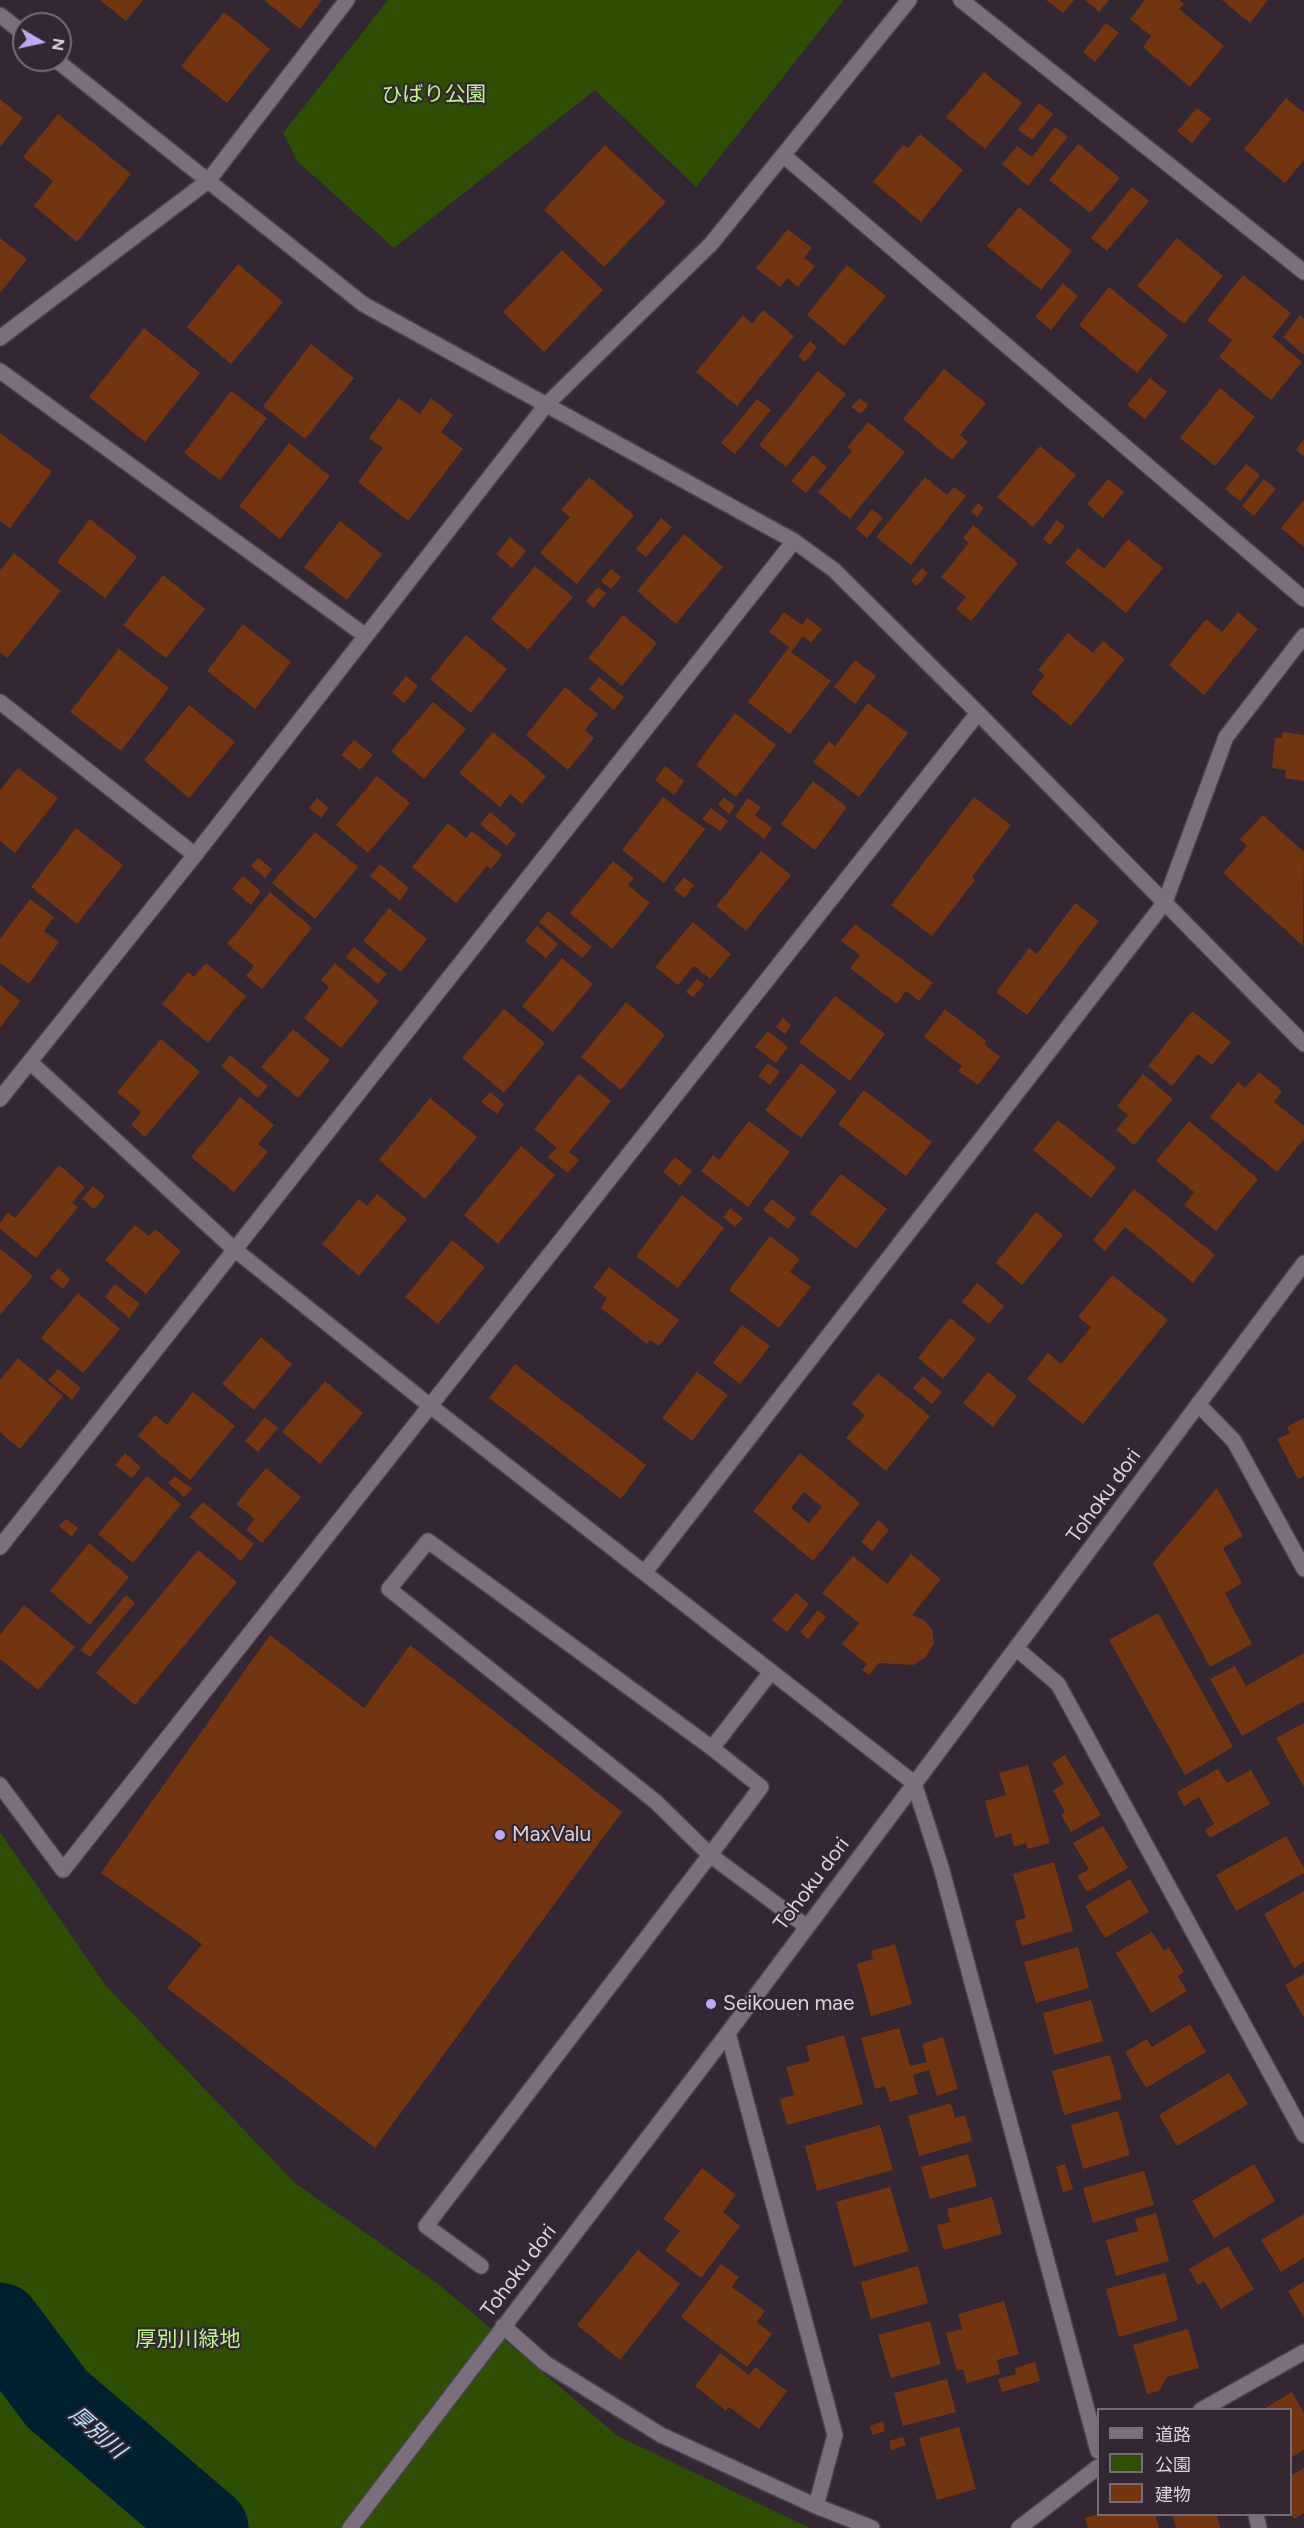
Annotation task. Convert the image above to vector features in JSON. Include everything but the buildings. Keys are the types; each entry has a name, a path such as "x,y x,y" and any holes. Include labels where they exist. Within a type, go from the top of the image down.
{"street":[{"path":"0,338 208,181 347,0"},
{"path":"0,1099 195,855 546,405 711,244 909,0"},
{"path":"961,0 1304,272"},
{"path":"0,15 12,24"},
{"path":"71,72 363,304 794,541 834,570 1304,1044"},
{"path":"783,155 1304,599"},
{"path":"0,371 366,636"},
{"path":"0,1547 794,541"},
{"path":"645,1572 1165,902 1226,737 1304,636"},
{"path":"0,702 195,855"},
{"path":"0,1785 63,1870 978,713"},
{"path":"30,1062 234,1249 429,1405 914,1784 941,1867 1097,2447"},
{"name":"Tohoku dori","path":"350,2528 728,2033 1304,1263"},
{"path":"1198,1404 1234,1441 1304,1569"},
{"path":"481,2266 426,2226 710,1855 761,1786 428,1541 389,1589 656,1802 710,1855 807,1927"},
{"path":"1017,1649 1058,1684 1304,2135"},
{"path":"712,1748 771,1672"},
{"path":"728,2033 835,2434 816,2506"},
{"path":"503,2326 544,2363 661,2435 816,2506 872,2528"},
{"path":"1205,2408 1225,2403 1304,2352"},
{"path":"1019,2528 1097,2468"}],"green space":[{"name":"ひばり公園","path":"388,0 844,0 696,187 595,90 394,248 297,161 283,133"},
{"name":"厚別川緑地","path":"0,1832 106,1986 295,2183 437,2283 618,2436 810,2528 0,2528"}],"waterway":[{"name":"厚別川","path":"0,2323 57,2399 208,2528"}],"place":[{"name":"MaxValu","path":"500,1835"},
{"name":"Seikouen mae","path":"711,2004"}]}
